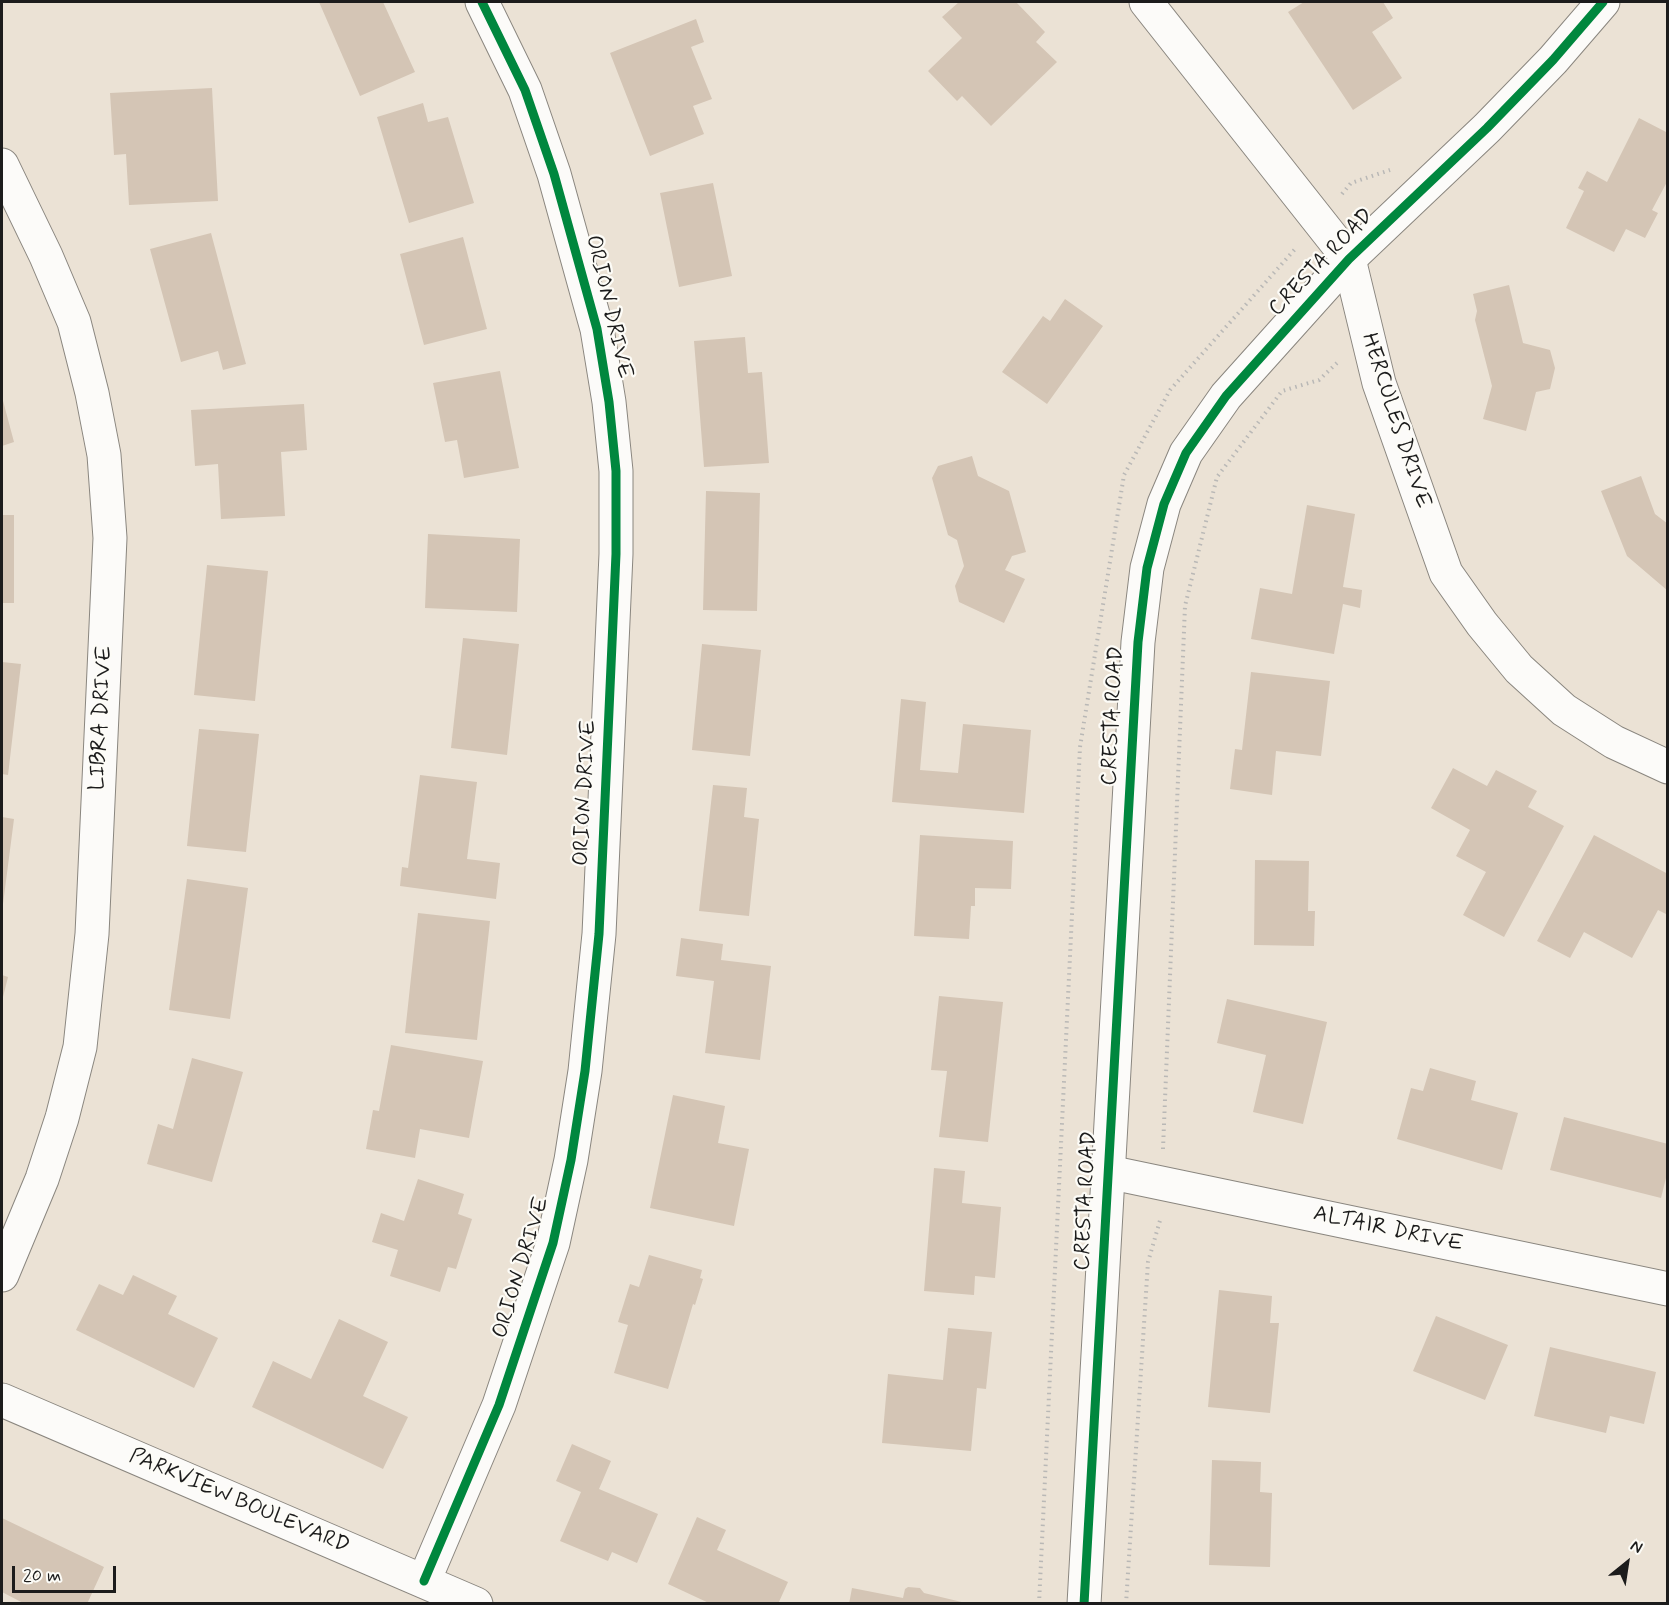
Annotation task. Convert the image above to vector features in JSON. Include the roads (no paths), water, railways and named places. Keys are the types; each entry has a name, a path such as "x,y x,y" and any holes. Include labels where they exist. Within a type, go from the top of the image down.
{"street":[{"name":"ORION DRIVE","path":"424,1581 502,1395 553,1243 572,1160 585,1071 599,934 616,554 616,471 609,402 597,329 576,248 525,90 482,2"},
{"name":"HERCULES DRIVE","path":"1146,2 1349,259 1379,383 1446,573 1482,624 1519,669 1564,710 1614,741 1668,767"},
{"name":"CRESTA ROAD","path":"1084,1604 1137,642 1147,568 1164,504 1186,453 1226,396 1349,259 1487,128 1553,60 1603,2"},
{"name":"LIBRA DRIVE","path":"2,165 46,256 74,322 92,393 104,455 110,538 92,934 80,1047 62,1118 42,1179 2,1275"},
{"name":"ALTAIR DRIVE","path":"1108,1172 1668,1288"},
{"name":"PARKVIEW BOULEVARD","path":"2,1400 476,1604"}]}
